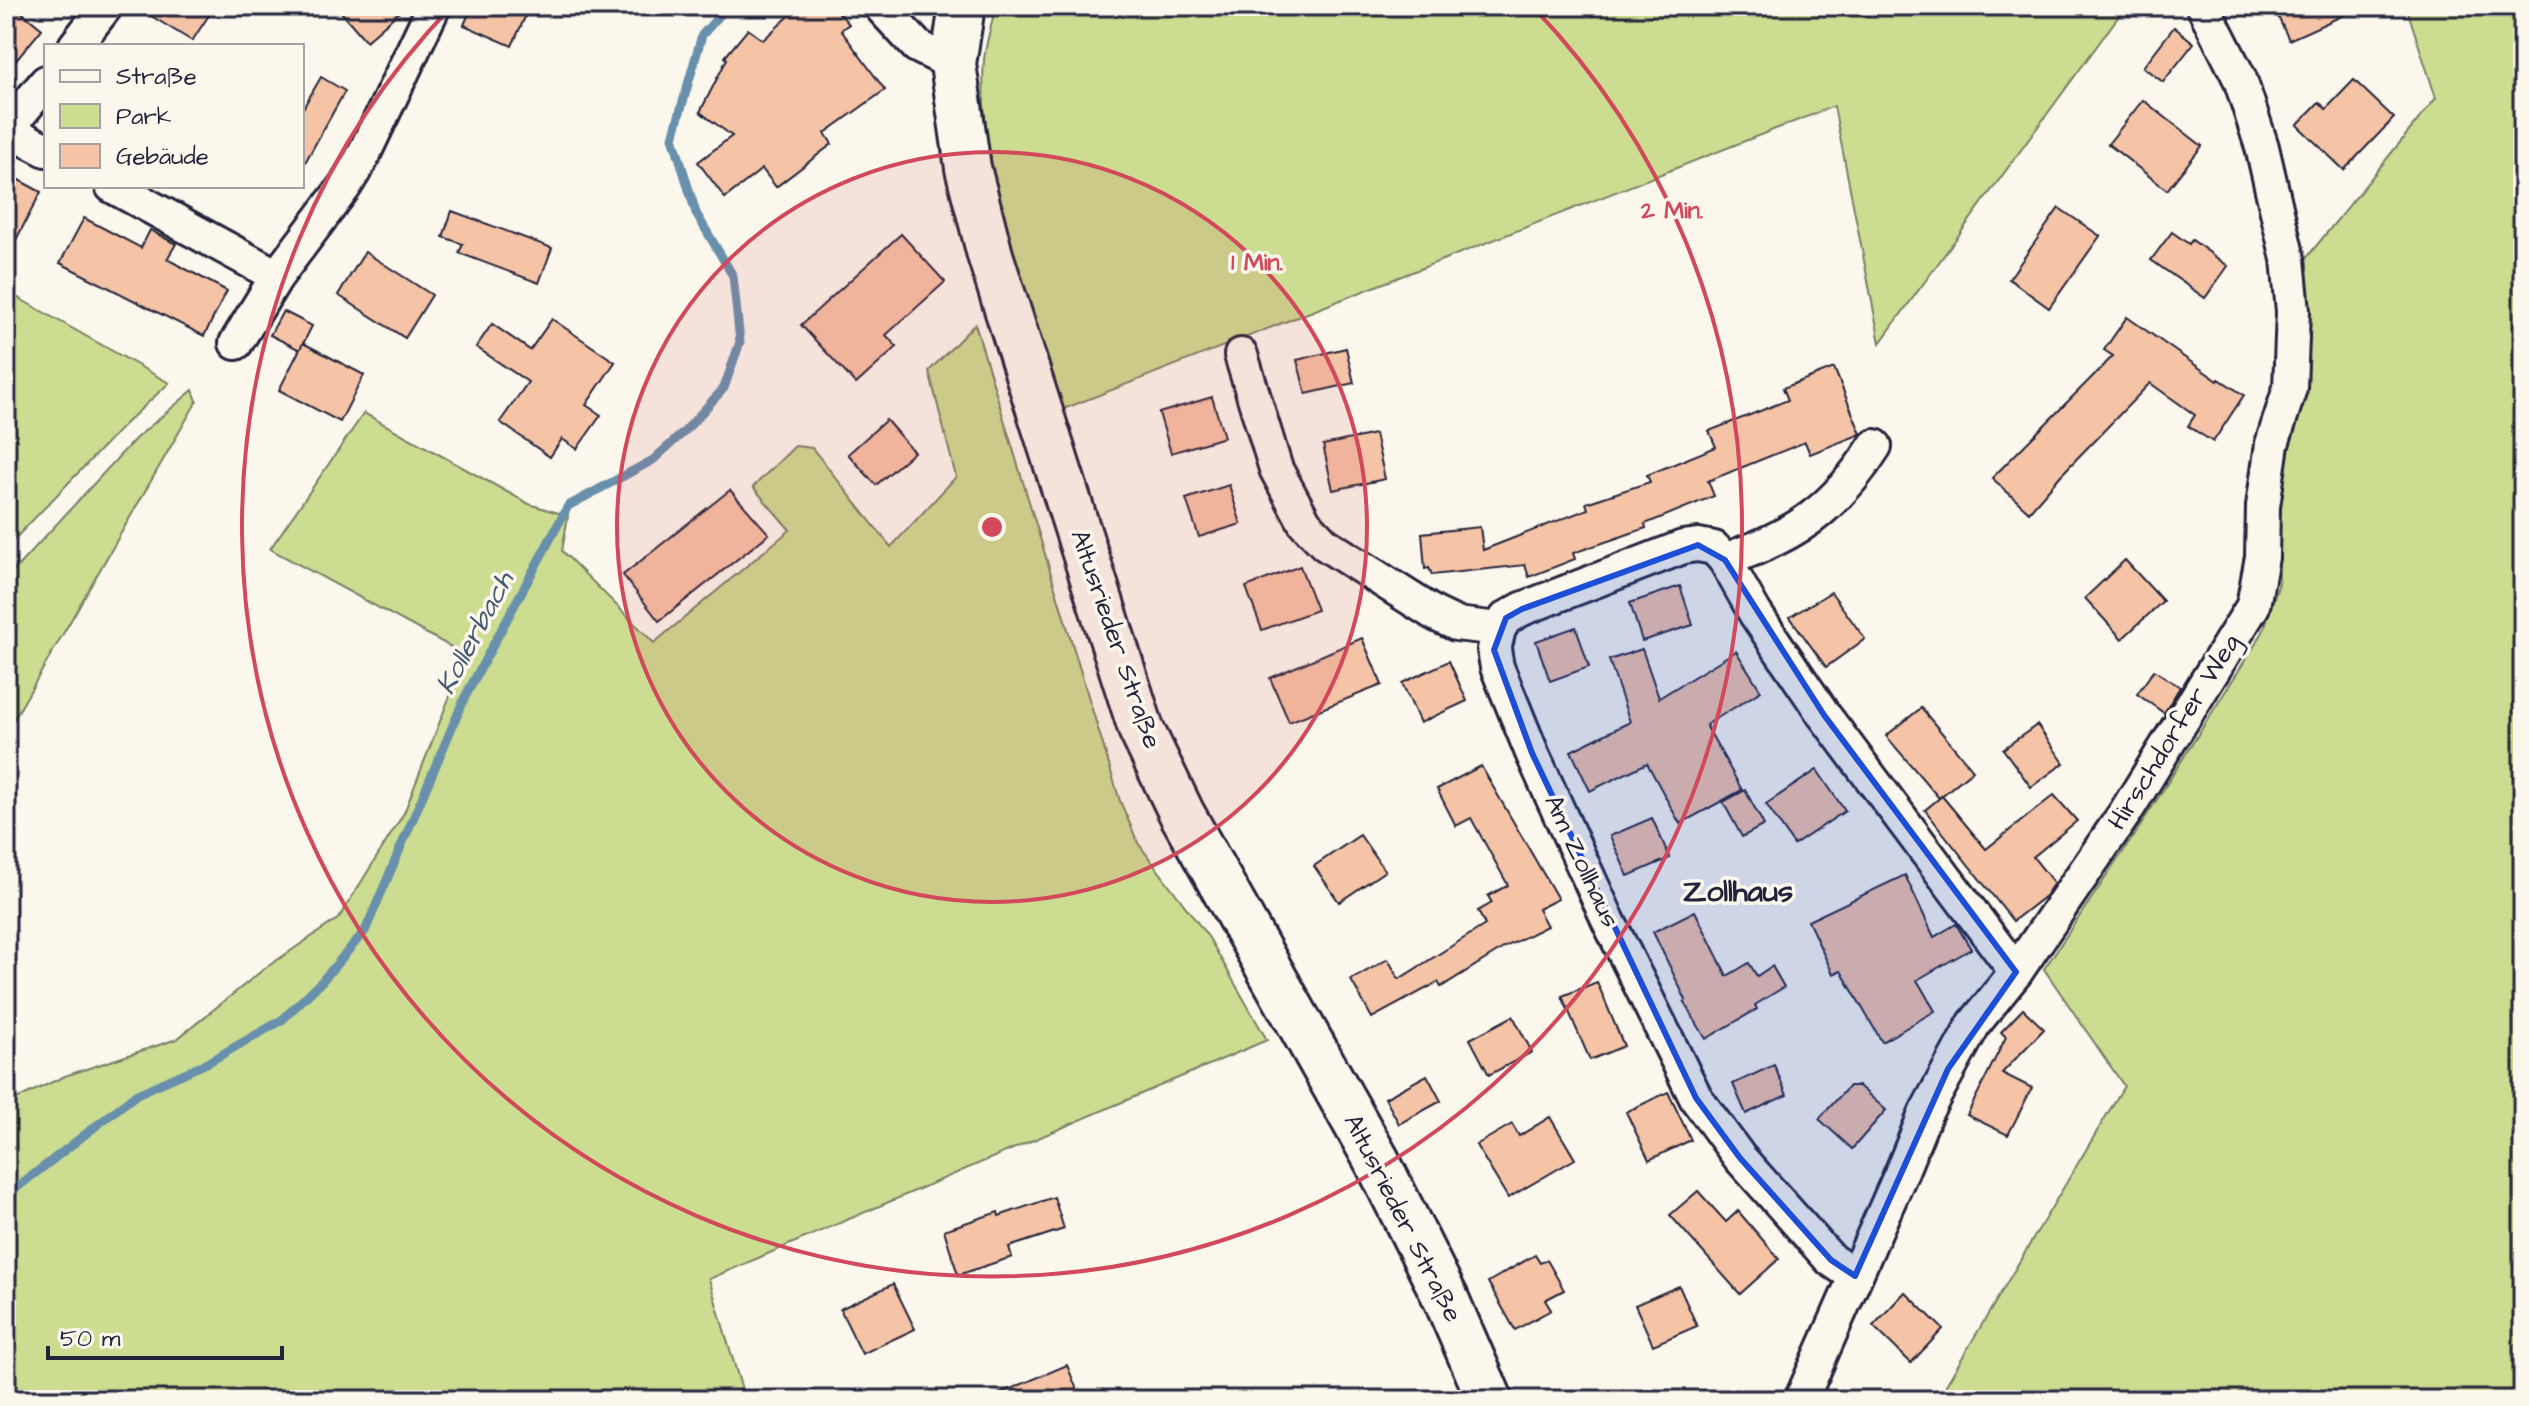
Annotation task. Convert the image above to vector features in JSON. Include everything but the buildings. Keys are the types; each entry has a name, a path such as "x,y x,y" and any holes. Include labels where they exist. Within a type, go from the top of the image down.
{"main road":[{"name":"Altusrieder Straße","path":"962,6 953,64 968,168 990,255 1141,729 1182,814 1377,1161 1446,1299 1490,1400"}],"street":[{"path":"77,44 106,6"},
{"path":"236,343 277,276 361,160 434,6"},
{"path":"880,6 917,46 953,64"},
{"name":"Hirschdorfer Weg","path":"1801,1400 1926,1112 1948,1069 1974,1024 2016,972 2125,813 2253,606 2262,557 2263,506 2272,444 2290,388 2293,311 2288,259 2262,147 2240,79 2203,6"},
{"path":"44,84 7,129 44,149"},
{"path":"116,188 277,276"},
{"path":"1241,355 1276,469 1305,523 1325,544 1435,614 1456,624 1499,629 1506,618 1522,609 1683,547 1698,545 1714,548 1725,560 1755,613 1824,715 2016,972"},
{"path":"1725,560 1770,544 1824,509 1855,478 1875,446"},
{"name":"Am Zollhaus","path":"1499,629 1494,650 1497,667 1532,753 1608,920 1696,1098 1740,1158 1831,1260 1855,1276"}],"highlighted area":[{"path":"1698,545 1725,560 1824,715 2016,972 1948,1069 1855,1276 1831,1260 1740,1158 1696,1098 1532,753 1494,650 1506,618 1522,609"}],"green space":[{"path":"996,6 2126,6 1880,343 1834,106 1061,410 1008,236 988,145 984,60"},
{"path":"2406,6 2523,6 2523,1400 1947,1400 1946,1385 2124,1086 2044,969 2137,831 2263,632 2279,583 2278,505 2304,261 2436,98"},
{"path":"6,291 169,383 124,425 6,548"},
{"path":"975,324 1120,801 1138,843 1209,938 1267,1040 709,1279 745,1400 6,1400 6,1104 65,1076 177,1039 264,969 339,918 404,813 466,655 270,549 364,413 529,504 568,516 562,551 654,643 790,530 753,487 795,446 812,448 891,547 956,477 929,371"},
{"path":"193,390 197,401 6,733 6,579 135,439"}],"waterway":[{"name":"Kollerbach","path":"6,1196 137,1094 207,1063 282,1020 322,981 365,931 465,697 568,506 653,460 685,431 724,388 740,342 733,276 696,213 673,137 702,35 728,6"}],"district":[{"name":"Zollhaus","path":"1738,892"}]}
